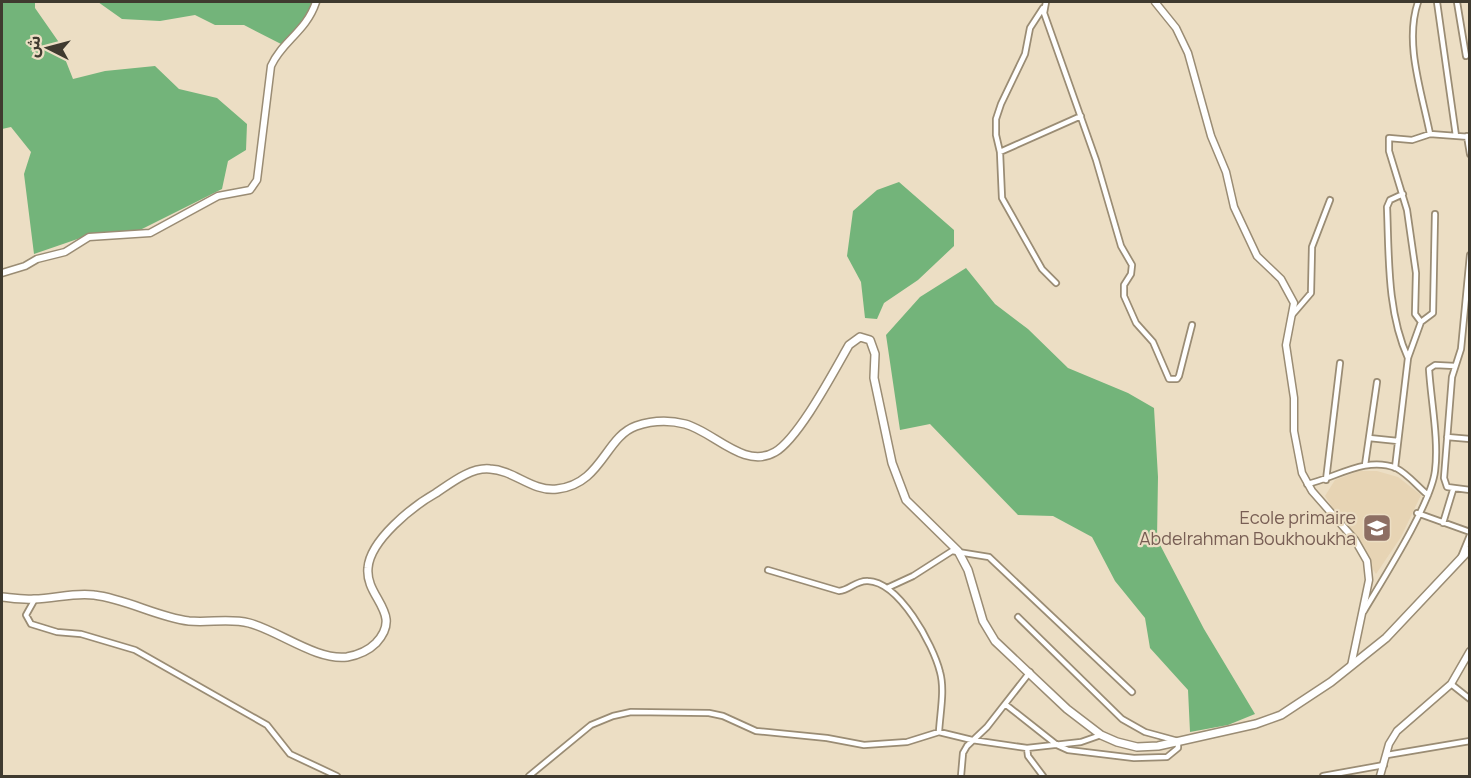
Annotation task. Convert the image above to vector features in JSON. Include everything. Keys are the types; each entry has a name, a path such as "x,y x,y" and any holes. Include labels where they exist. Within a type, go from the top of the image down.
{"main road":[{"path":"2,597 35,599 82,594 99,596 190,621 247,623 322,654 344,658 355,655 374,645 386,629 384,610 368,576 369,559 379,543 401,519 429,496 462,477 488,468 537,487 555,490 565,488 592,472 630,428 649,423 684,423 748,456 757,457 774,453 795,433 849,345 860,337 870,340 873,346 874,378 900,490 924,520 944,535 958,551 968,570 988,632 995,641 1067,709 1101,735 1137,747 1178,741 1256,724 1281,715 1351,667 1398,626 1470,549"}],"street":[{"path":"2,273 25,266 37,259 65,252 89,237 150,233 218,196 250,190 257,180 271,66 275,57 306,24 316,2"},
{"path":"1155,2 1176,28 1188,53 1211,136 1226,172 1234,207 1257,256 1281,279 1290,291 1294,303 1286,345 1294,398 1295,440 1307,484 1363,551 1369,580 1351,667"},
{"path":"1418,2 1412,31 1430,134"},
{"path":"1437,2 1456,136"},
{"path":"1457,2 1466,56"},
{"path":"1045,3 1044,13 1081,116 1121,246 1132,265 1131,274 1124,285 1124,296 1136,323 1153,342 1169,379 1177,379 1179,376 1192,325"},
{"path":"1045,3 1030,28 1025,54 996,119 1002,198 1042,269 1056,283"},
{"path":"1000,152 1081,116"},
{"path":"1421,321 1415,314 1416,273 1403,194 1389,152 1389,138 1413,140 1430,134 1468,136 1470,154"},
{"path":"1403,194 1390,200 1387,207 1391,283 1399,337 1408,358"},
{"path":"1293,314 1311,293 1312,247 1330,200"},
{"path":"1395,468 1408,358 1421,321 1433,314 1435,214"},
{"path":"1470,255 1461,349 1455,366 1444,478 1447,487 1453,490 1470,490"},
{"path":"1326,480 1340,363"},
{"path":"1362,613 1428,495 1435,473 1435,437 1429,369 1435,365 1455,366"},
{"path":"1365,465 1377,382"},
{"path":"1448,437 1470,439"},
{"path":"1369,438 1398,441"},
{"path":"1307,484 1326,480 1365,465 1395,468 1428,495"},
{"path":"1435,473 1444,478"},
{"path":"1443,522 1453,490"},
{"path":"1418,513 1470,534 1461,558"},
{"path":"887,588 913,576 949,552 958,551 989,557 1132,692"},
{"path":"768,570 838,591 847,591 860,581 878,583 887,588 911,614 929,642 940,672 939,732"},
{"path":"35,599 26,615 31,624 49,630 81,634 135,650 267,725 290,754 337,777"},
{"path":"1005,704 1057,745 1068,750 1134,758 1167,757 1178,748 1178,741 1145,732 1122,719 1018,617"},
{"path":"1380,777 1389,744 1396,731 1451,684 1470,651"},
{"path":"961,777 963,753 972,740 987,728 1030,672"},
{"path":"1451,684 1470,699"},
{"path":"529,777 591,725 631,712 709,713 723,716 756,731 827,738 864,745 907,742 939,732 972,740 1027,748 1081,742 1101,735"},
{"path":"1387,755 1470,741"},
{"path":"1027,748 1028,756 1043,777"},
{"path":"1323,777 1384,765"}],"shaded area":[{"name":"Ecole primaire Abdelrahman Boukhoukha","path":"1359,471 1377,471 1398,477 1421,495 1401,537 1376,574 1325,496 1335,480"}],"green space":[{"path":"2,2 35,2 35,8 58,41 73,79 105,71 155,66 179,89 217,98 247,124 246,150 228,161 222,189 134,233 95,233 34,254 24,174 31,152 11,127 2,129"},
{"path":"98,2 312,2 309,17 283,45 244,25 215,25 195,15 160,21 122,19"},
{"path":"899,182 954,230 954,246 918,280 884,303 877,319 865,318 861,282 847,256 853,211 877,190"},
{"path":"966,268 995,304 1028,329 1068,368 1128,393 1154,408 1158,477 1157,539 1204,629 1255,714 1228,725 1190,732 1188,690 1150,648 1145,618 1115,581 1092,537 1053,516 1018,515 930,424 900,430 886,335 920,297"}],"place":[{"name":"Ecole primaire Abdelrahman Boukhoukha","path":"1377,528"}]}
